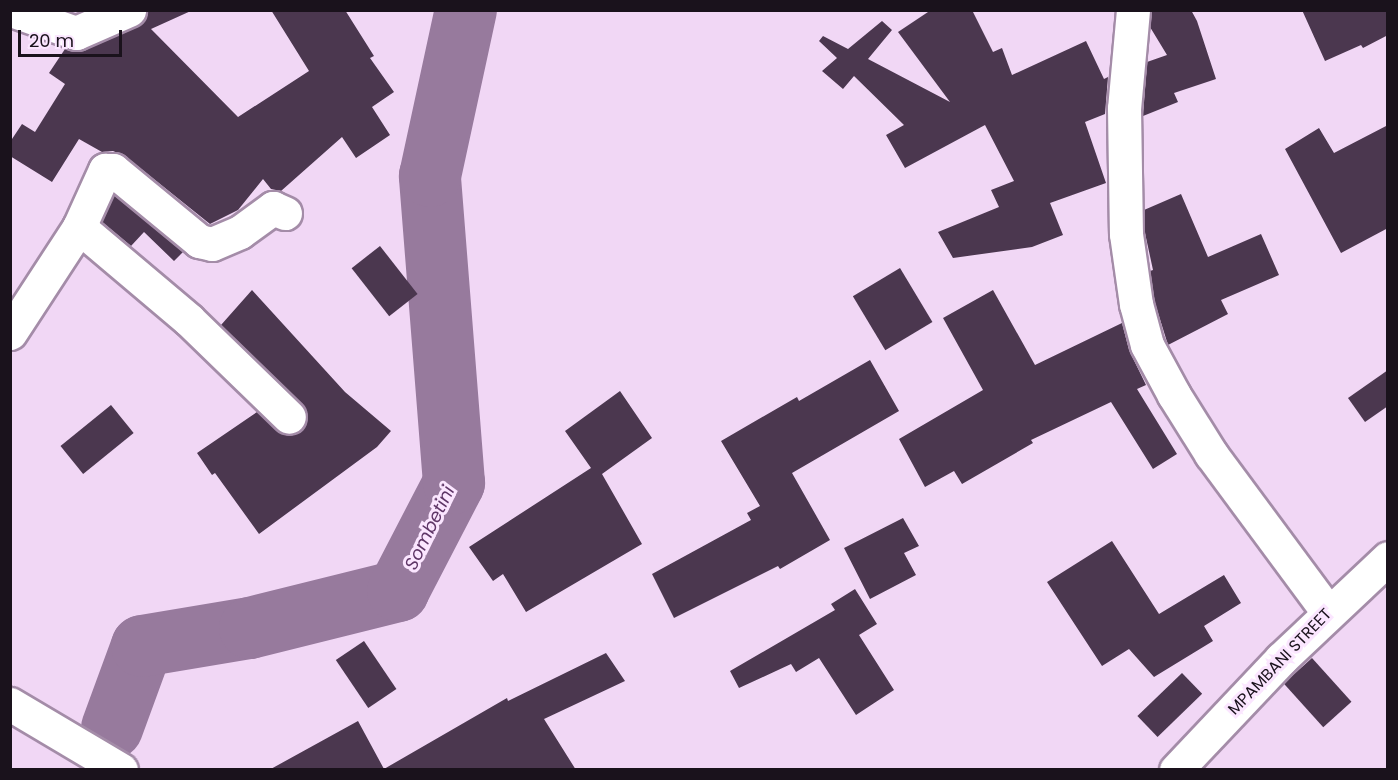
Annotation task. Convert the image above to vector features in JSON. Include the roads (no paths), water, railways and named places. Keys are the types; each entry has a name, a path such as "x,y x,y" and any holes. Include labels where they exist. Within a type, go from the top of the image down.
{"street":[{"path":"11,10 76,33 129,10"},
{"path":"1133,10 1124,108 1126,234 1136,304 1147,345 1174,395 1212,454 1328,612"},
{"path":"10,333 79,227 105,170 113,170 199,241 212,244 240,232 273,208 285,213"},
{"path":"79,227 189,320 289,417"},
{"name":"MPAMBANI STREET","path":"1176,770 1328,612 1388,558"},
{"path":"10,704 121,770"}],"waterway":[{"name":"Sombetini","path":"112,728 142,646 250,628 398,591 454,483 430,176 466,10"}]}
